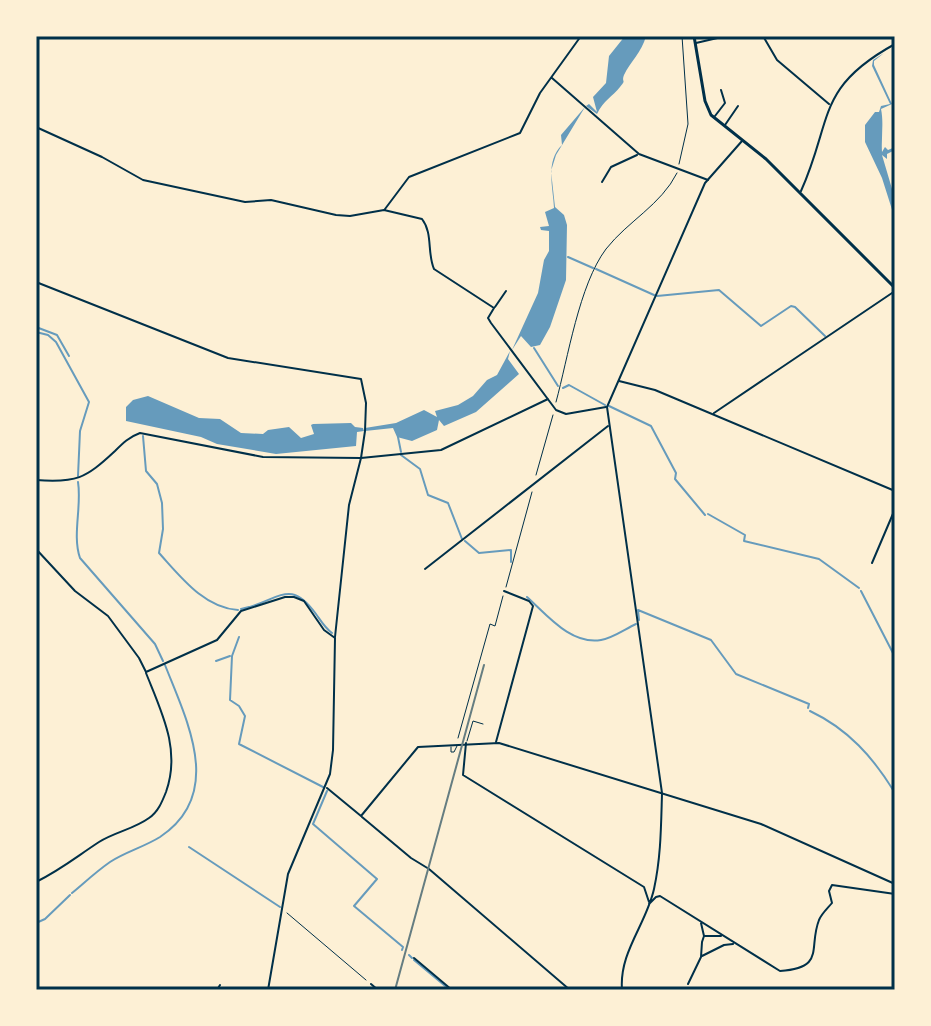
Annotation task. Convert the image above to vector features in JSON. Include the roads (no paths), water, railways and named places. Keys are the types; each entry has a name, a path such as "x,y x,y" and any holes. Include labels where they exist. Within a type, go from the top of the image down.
{"main road":[{"path":"694,36 705,101 714,117 801,192 895,290"}],"street":[{"path":"384,210 409,177 520,133 540,93 581,36"},
{"path":"696,43 726,36"},
{"path":"763,36 777,60 830,105"},
{"path":"801,192 830,105 840,87 857,68 895,44"},
{"path":"551,77 639,154 708,180"},
{"path":"714,117 725,103 721,90"},
{"path":"724,126 738,106"},
{"path":"36,127 94,153 143,180 245,202 271,200 336,215 350,216 384,210 422,219 427,227 434,269 494,308"},
{"path":"622,990 623,963 654,890 662,832 662,793 607,407 708,180 742,141"},
{"path":"602,182 611,167 639,154"},
{"path":"36,282 228,358 361,379 366,403 365,430 349,505 335,638 333,750 326,787 294,858 268,990"},
{"path":"713,414 895,290"},
{"path":"506,291 488,318 555,408 566,414 607,407"},
{"path":"618,381 655,390 895,491"},
{"path":"36,480 62,482 79,479 94,471 128,438 140,433 260,456 361,458 441,450 548,399"},
{"path":"425,569 608,424"},
{"path":"872,563 895,509"},
{"path":"36,549 75,591 108,616 139,658 160,707 173,756 172,771 161,805 151,817 99,842 69,865 36,882"},
{"path":"495,743 533,606 529,601 504,591"},
{"path":"146,672 217,640 243,611 285,597 297,597 304,601 324,630 335,638"},
{"path":"466,743 463,775 644,887 649,904"},
{"path":"361,816 418,747 495,743 761,824 895,884"},
{"path":"326,787 411,858 429,869 570,990"},
{"path":"649,904 660,896 773,968 790,970 806,964 816,951 820,919 832,903 829,891 832,885 895,894"},
{"path":"688,984 701,957 704,936 700,922"},
{"path":"704,936 723,936"},
{"path":"701,957 724,945 734,944"},
{"path":"414,958 452,990"},
{"path":"371,984 378,990"},
{"path":"217,990 220,985"}],"lane":[{"path":"466,743 473,721 483,724"},
{"path":"450,744 451,752 458,744"}],"water":[{"path":"625,36 646,36 624,75 623,83 597,114 586,106 589,104 597,112 593,97 606,83 609,56"},
{"path":"884,53 874,61 874,65 892,104 881,109 882,152 885,147 888,150 895,147 895,150 887,154 887,159 882,155 895,199 895,219 882,178 865,142 865,125 881,106 890,104 872,66 873,60"},
{"path":"585,107 556,155 552,169 553,159 562,145 561,135"},
{"path":"551,174 555,207 564,215 567,225 566,280 550,327 540,345 531,347 521,336 512,350 538,293 544,260 549,251 549,231 540,227 549,226 545,212 554,208"},
{"path":"510,351 508,359 519,374 476,412 444,426 439,420 437,430 412,441 397,437 393,428 365,431 365,428 396,423 424,410 437,417 435,411 458,405 497,375"},
{"path":"148,396 199,418 220,419 241,433 263,434 268,430 289,427 301,438 314,434 313,424 351,423 364,431 357,432 356,446 276,454 217,444 201,437 126,421 126,407 133,400"}],"waterway":[{"path":"568,257 593,268"},
{"path":"596,269 654,295"},
{"path":"657,296 719,290 761,326 791,306 825,336"},
{"path":"36,327 57,335 69,356"},
{"path":"36,332 48,335 56,342 89,402 80,431 78,476"},
{"path":"534,348 558,386"},
{"path":"563,388 569,385 605,405"},
{"path":"609,406 651,426 676,473 675,479 705,515"},
{"path":"143,436 146,471 157,484 162,503 163,529 159,553 184,581 204,597 226,608 238,610"},
{"path":"398,437 401,452"},
{"path":"401,455 420,469 428,495 448,503 462,539"},
{"path":"78,482 77,540 80,558 155,644 163,661"},
{"path":"708,514 745,535 744,541 819,559 859,588"},
{"path":"465,541 479,553 511,550 511,562"},
{"path":"861,591 895,657"},
{"path":"250,607 293,594 308,604 332,633"},
{"path":"527,597 561,628 580,638 601,640 636,624"},
{"path":"241,609 249,607"},
{"path":"639,620 638,610 711,640 736,674 809,704 808,708"},
{"path":"239,637 232,656 230,700 239,706 245,716 239,744 323,787"},
{"path":"216,661 230,656"},
{"path":"72,893 110,862 160,837 180,820 191,800 196,778 195,756 183,709 165,665"},
{"path":"810,711 848,735 878,768 895,793"},
{"path":"327,791 313,824 377,879 354,906 403,947 402,950"},
{"path":"189,847 280,907"},
{"path":"36,923 45,919 70,895"},
{"path":"409,955 412,958"},
{"path":"414,960 450,990"}],"railway":[{"path":"395,990 484,665"}]}
